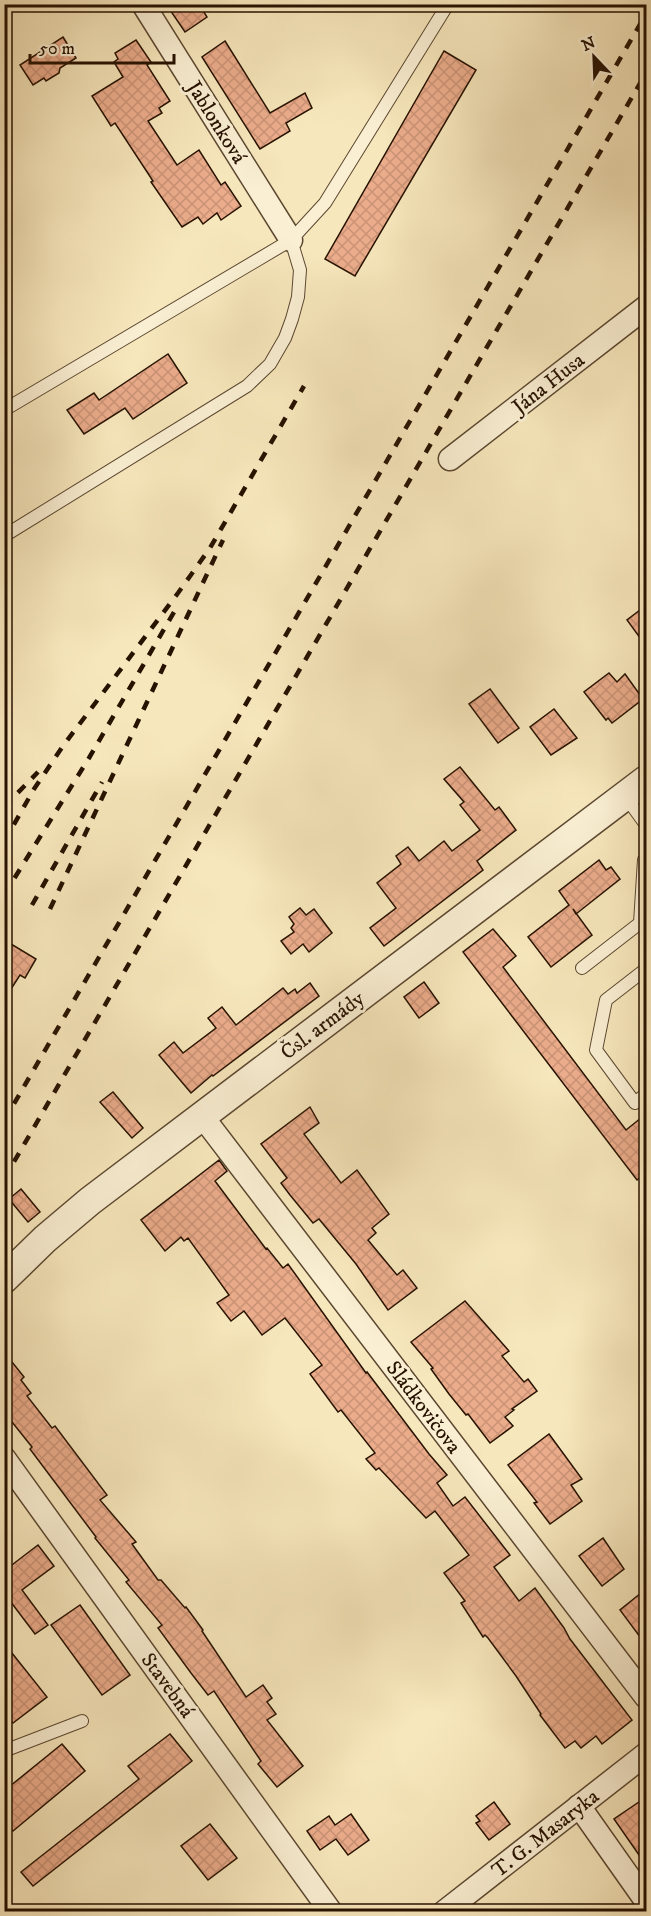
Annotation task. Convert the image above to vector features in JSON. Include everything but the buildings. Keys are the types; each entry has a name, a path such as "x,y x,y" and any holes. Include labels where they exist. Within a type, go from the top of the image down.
{"street":[{"name":"Jablonková","path":"143,4 291,240"},
{"name":"Jána Husa","path":"450,459 646,307"},
{"name":"Čsl. armády","path":"4,1279 45,1239 90,1201 636,788"},
{"name":"Sládkovičova","path":"202,1116 646,1697"},
{"name":"Stavebná","path":"4,1458 331,1911"},
{"name":"T. G. Masaryka","path":"444,1911 646,1754"},
{"path":"579,1806 646,1901"}],"lane":[{"path":"4,410 291,240 325,203 448,4"},
{"path":"4,536 247,386 270,364 285,338 298,297 300,270 291,240"},
{"path":"636,788 646,825"},
{"path":"582,968 640,923 644,860 646,858"},
{"path":"646,969 606,1000 596,1050 635,1103 646,1094"},
{"path":"4,1751 82,1721"}],"railway":[{"path":"4,1121 646,14"},
{"path":"4,1179 646,73"},
{"path":"4,842 34,789 63,746 210,548 304,386"},
{"path":"50,909 223,540"},
{"path":"4,895 89,758 177,607"},
{"path":"4,807 38,772"},
{"path":"32,905 102,782"}]}
